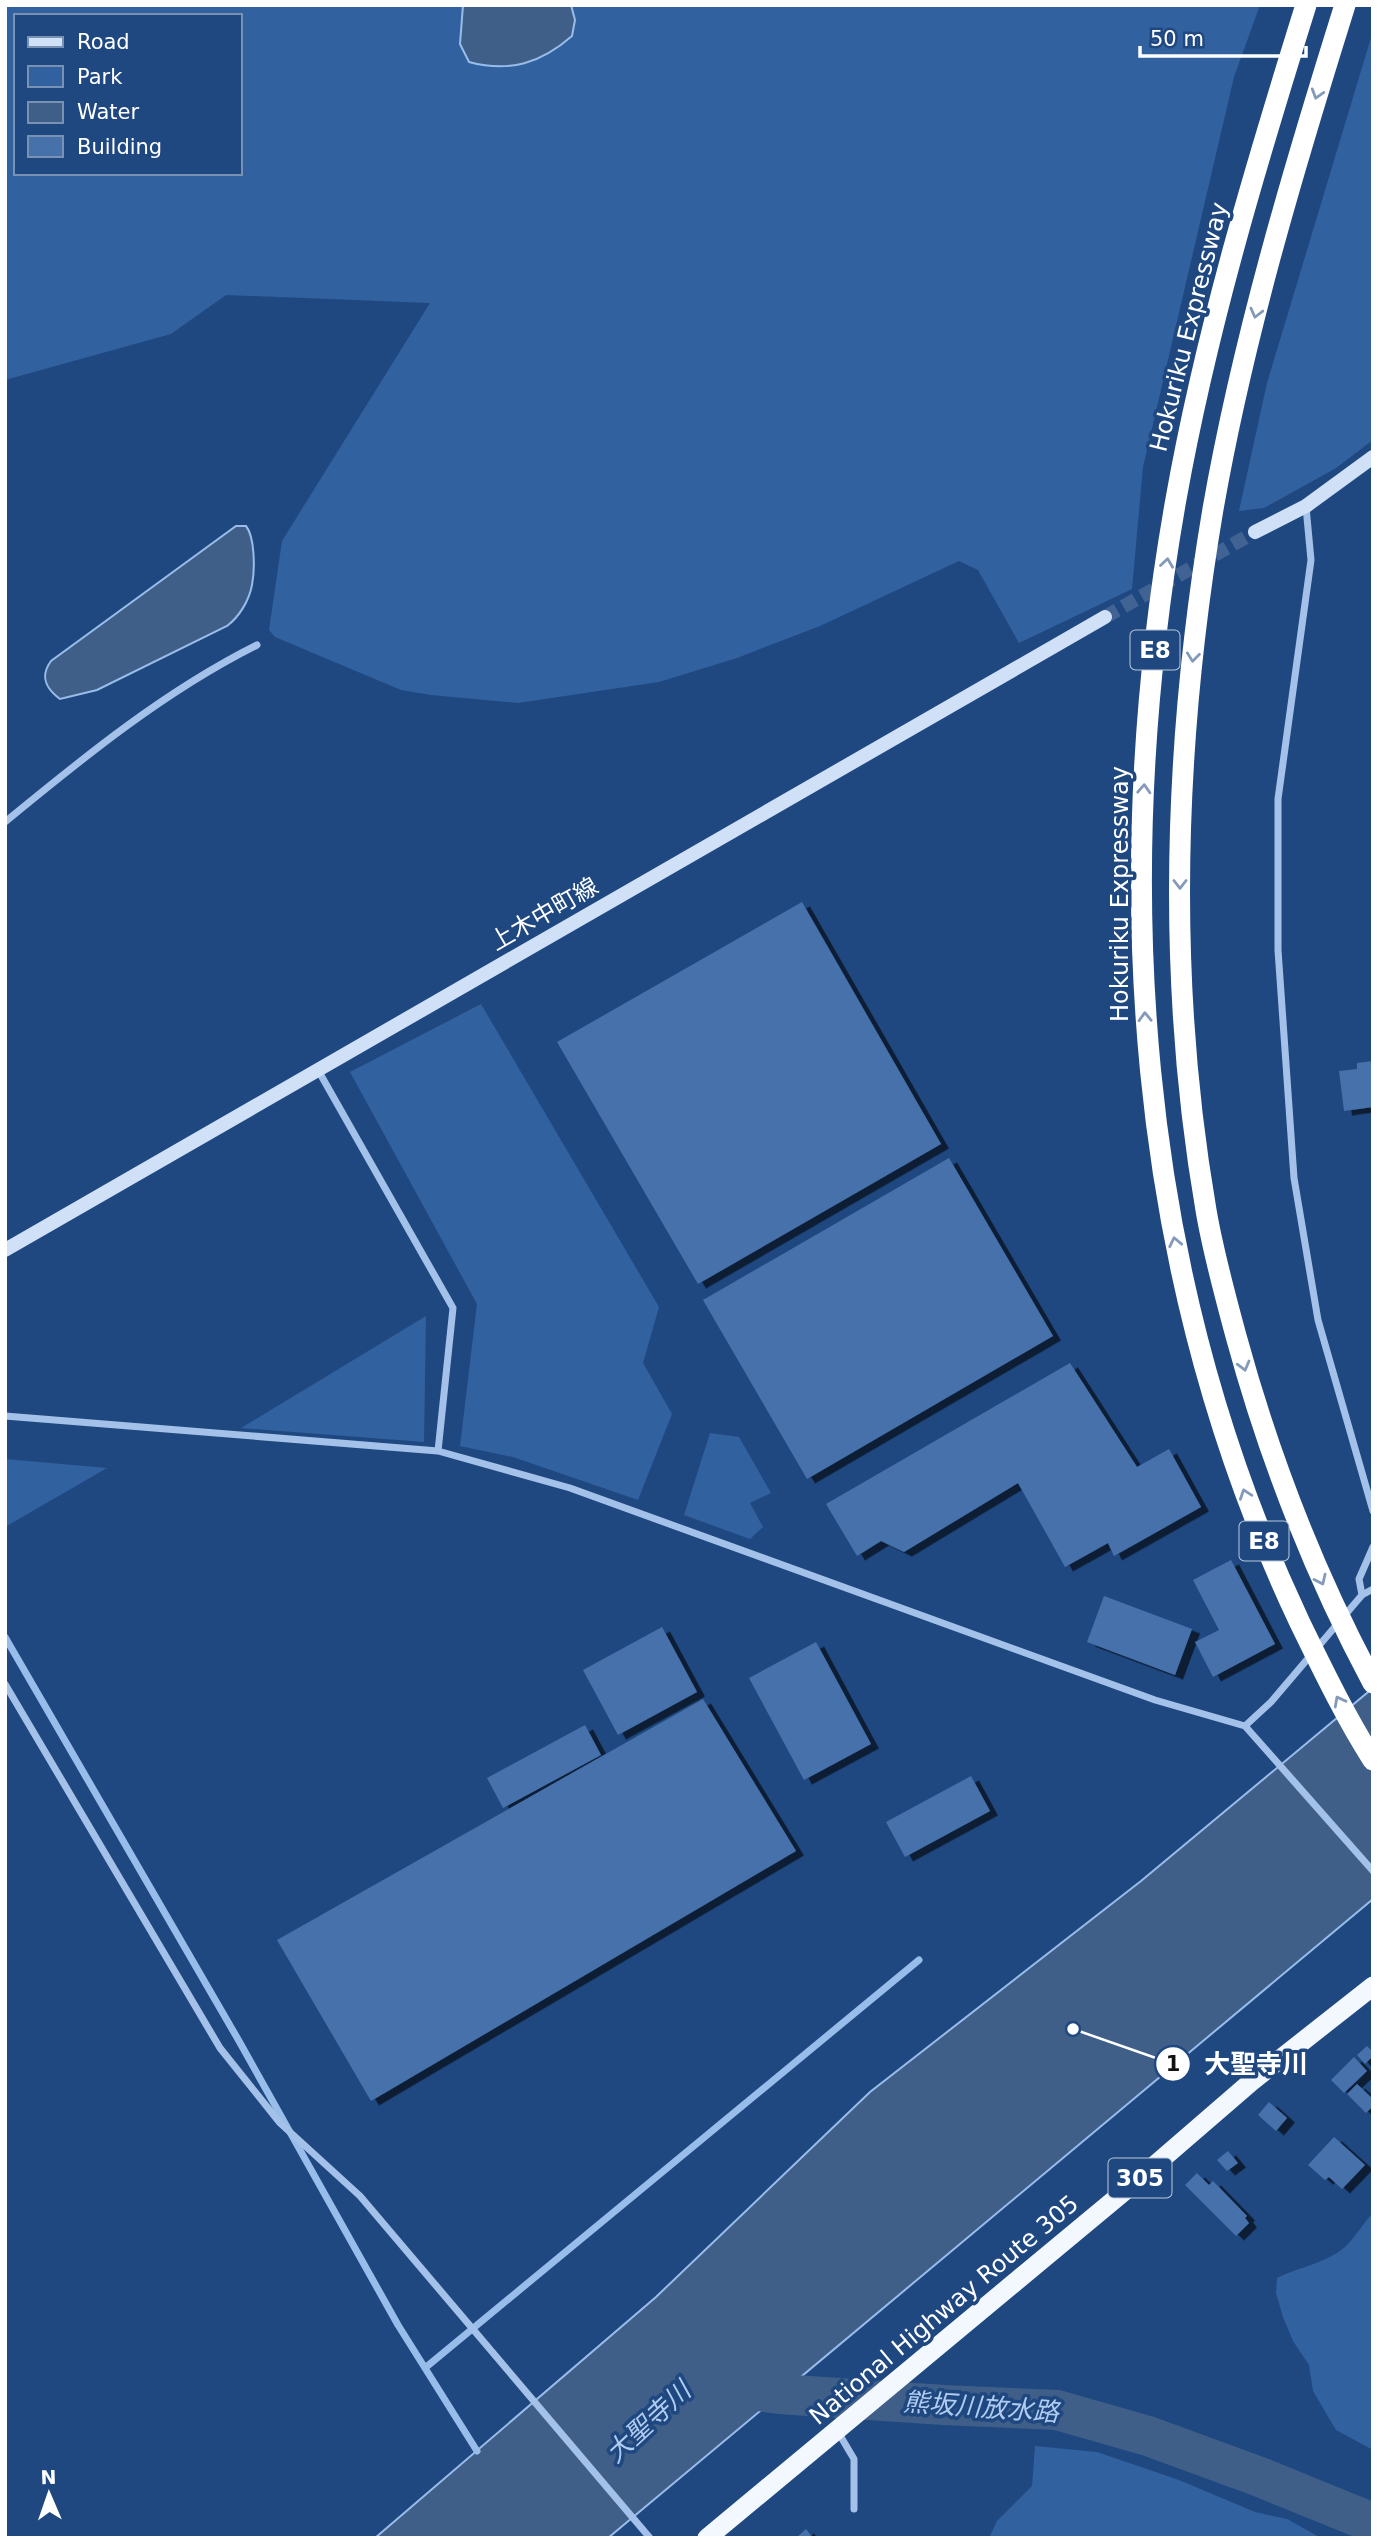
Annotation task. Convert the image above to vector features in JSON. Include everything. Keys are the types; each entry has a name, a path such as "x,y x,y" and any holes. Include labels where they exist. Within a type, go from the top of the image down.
{"highway":[{"name":"Hokuriku Expressway","path":"1306,5 1232,254 1200,382 1176,501 1158,622 1148,725 1142,833 1142,937 1146,1035 1156,1129 1189,1309 1216,1406 1247,1499 1283,1586 1357,1735 1373,1760"},
{"name":"E8","path":"1345,5 1272,251 1236,394 1214,508 1196,622 1185,727 1180,835 1180,934 1184,1032 1193,1126 1205,1202 1226,1300 1253,1397 1285,1490 1319,1576 1373,1683"},
{"name":"National Highway Route 305","path":"707,2538 1126,2190 1251,2082 1373,1986"}],"main road":[{"path":"1255,532 1306,506 1373,457"},
{"name":"上木中町線","path":"5,1250 1105,617"}],"street":[{"path":"1306,506 1311,560 1278,799 1278,950 1294,1178 1318,1320 1373,1511"},
{"path":"5,822 143,713 191,680 257,645"},
{"path":"318,1070 453,1308 438,1451"},
{"path":"5,1416 438,1451 570,1488 1155,1700 1245,1726 1373,1871"},
{"path":"1362,1595 1359,1579 1373,1547"},
{"path":"1245,1726 1271,1702 1362,1595 1373,1589"},
{"path":"5,1684 220,2048 280,2123 360,2196 650,2538"},
{"path":"845,2425 854,2459 854,2509"}],"green space":[{"path":"5,5 463,5 461,29 469,62 500,66 529,62 542,57 566,39 575,27 571,5 1260,5 1234,77 1143,467 1132,589 1019,643 978,570 959,561 820,626 737,658 659,682 518,703 401,690 275,637 269,630 282,541 430,303 226,295 171,334 5,380"},
{"path":"1373,31 1373,440 1336,468 1264,508 1239,511 1267,383"},
{"path":"481,1004 659,1307 643,1363 672,1414 638,1500 513,1457 460,1446 477,1304 350,1072"},
{"path":"426,1316 424,1442 241,1428"},
{"path":"710,1433 739,1437 771,1493 750,1503 763,1527 750,1539 684,1515"},
{"path":"5,1459 107,1468 5,1527"},
{"path":"1373,2212 1373,2450 1336,2430 1313,2391 1309,2365 1293,2341 1276,2293 1277,2278 1324,2260 1341,2250"},
{"path":"1035,2446 1097,2452 1179,2480 1255,2512 1287,2519 1321,2538 989,2538 997,2521 1032,2486"}],"water":[{"path":"463,5 571,5 575,20 572,36 549,53 524,63 498,66 469,62 460,44"},
{"path":"236,526 246,526 249,531 254,554 254,571 249,597 236,618 227,626 97,690 60,699 51,691 45,677 51,661"},
{"path":"1373,1688 1373,1899 608,2538 375,2538 656,2297 870,2092 1141,1881"}],"building":[{"path":"802,902 941,1144 698,1284 557,1042"},
{"path":"1373,1061 1373,1107 1344,1111 1339,1071 1357,1069 1357,1063"},
{"path":"949,1158 1053,1336 807,1479 703,1300"},
{"path":"1070,1363 1137,1467 1169,1449 1201,1507 1114,1556 1108,1543 1065,1567 1018,1483 904,1552 881,1541 857,1556 826,1504"},
{"path":"1231,1560 1275,1644 1213,1677 1195,1642 1219,1630 1193,1580"},
{"path":"1104,1596 1192,1629 1175,1675 1087,1642"},
{"path":"662,1627 697,1692 618,1735 583,1670"},
{"path":"816,1642 871,1744 804,1780 749,1678"},
{"path":"703,1699 796,1851 371,2101 277,1940"},
{"path":"585,1725 601,1755 503,1808 487,1778"},
{"path":"971,1776 990,1811 905,1857 886,1822"},
{"path":"1367,2046 1373,2056 1365,2064 1357,2055"},
{"path":"1354,2057 1367,2071 1344,2093 1331,2080"},
{"path":"1357,2084 1373,2099 1373,2106 1366,2113 1347,2094"},
{"path":"1269,2102 1287,2118 1276,2131 1258,2115"},
{"path":"1334,2137 1365,2165 1342,2189 1329,2177 1325,2180 1308,2165"},
{"path":"1228,2151 1238,2163 1227,2171 1217,2160"},
{"path":"1197,2173 1209,2185 1213,2181 1247,2216 1245,2218 1249,2223 1236,2236 1185,2185"},
{"path":"806,2529 813,2538 796,2538"}],"waterway":[{"path":"5,1637 239,2041 398,2325 477,2451"},
{"path":"425,2368 919,1960"},
{"name":"熊坂川放水路","path":"724,2386 779,2394 1057,2410 1148,2436 1260,2477 1373,2523"}],"tunnel":[{"path":"1105,617 1255,532"}],"place":[{"name":"大聖寺川","path":"1073,2029"}]}
